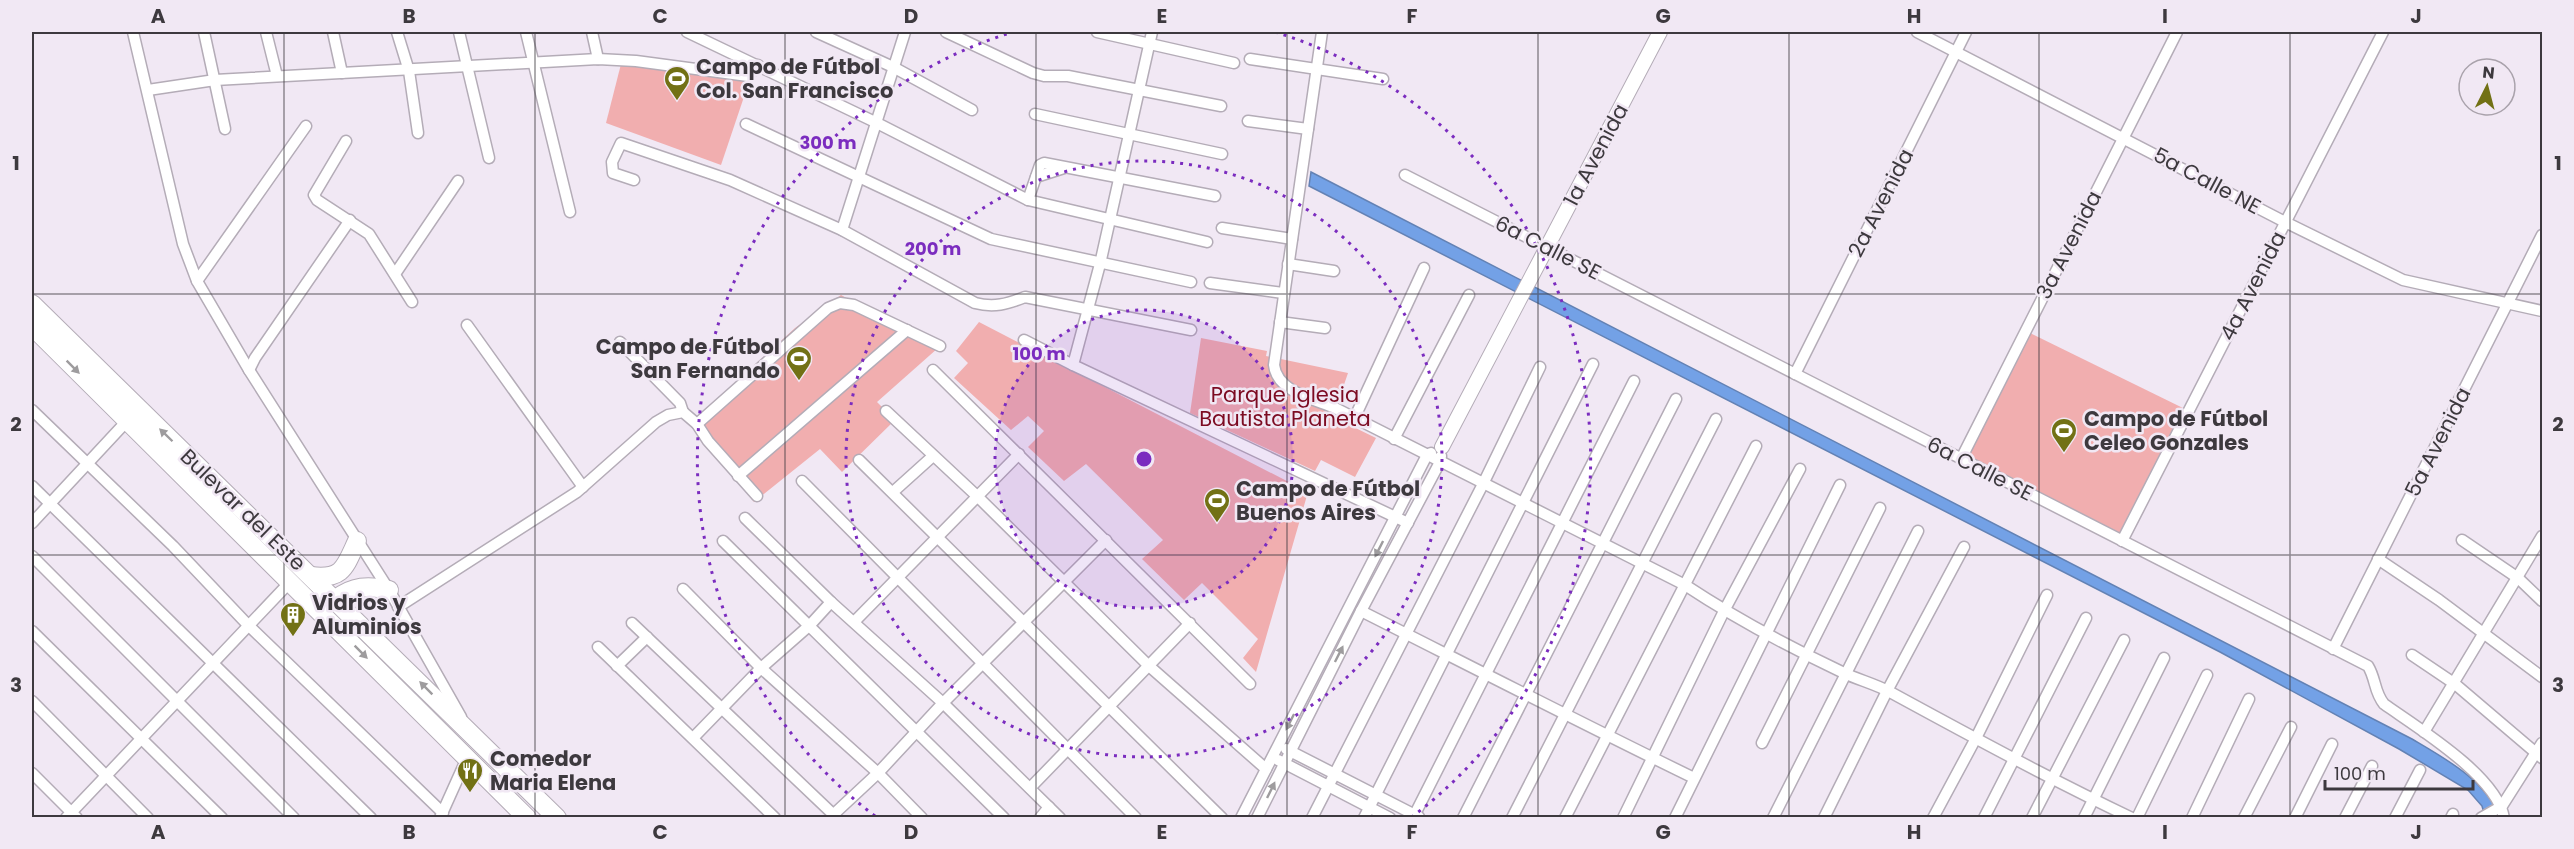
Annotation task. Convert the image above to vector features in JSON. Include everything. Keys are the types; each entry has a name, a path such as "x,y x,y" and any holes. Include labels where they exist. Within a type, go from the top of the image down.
{"highway":[{"name":"Bulevar del Este","path":"32,304 336,599 557,818"},
{"name":"Bulevar del Este","path":"32,326 126,422 527,818"},
{"path":"328,619 336,599 342,571 357,541"},
{"path":"311,576 327,578 342,571"},
{"path":"336,599 348,590 375,586 388,590"}],"street":[{"path":"133,32 183,244 197,281 249,370 388,590 470,732"},
{"path":"204,32 225,129"},
{"path":"266,32 277,76"},
{"path":"333,32 342,73"},
{"path":"397,32 409,70 418,133"},
{"path":"459,32 489,158"},
{"path":"526,32 570,212"},
{"path":"592,32 598,59"},
{"path":"687,32 875,122 1028,200 1207,242"},
{"path":"816,32 893,67 972,111"},
{"path":"842,230 905,32"},
{"path":"946,32 1033,74 1068,76 1221,106"},
{"path":"1097,32 1234,63"},
{"path":"1074,365 1100,264 1152,32"},
{"path":"1322,32 1274,365 1278,380 1282,385 1642,563 1684,585 1724,611 1806,654 1845,674 1887,690 1928,714 2132,818"},
{"name":"1a Avenida","path":"1442,447 1660,32"},
{"name":"5a Calle NE","path":"1917,32 2285,222 2403,280 2542,311"},
{"name":"2a Avenida","path":"1795,374 1966,32"},
{"name":"3a Avenida","path":"1961,459 2177,32"},
{"name":"4a Avenida","path":"2122,541 2383,32"},
{"path":"148,90 215,80 534,65 598,59 636,61 748,76 758,65"},
{"path":"1250,59 1383,79"},
{"path":"1035,114 1222,154"},
{"path":"1248,121 1308,129"},
{"path":"746,124 991,239 1191,282"},
{"path":"197,281 306,126"},
{"path":"346,141 314,195 317,200 369,234 412,302"},
{"path":"634,180 613,173 612,162 621,144 730,180 842,230 975,303 990,306 1008,304 1025,297 1191,330"},
{"path":"1028,200 1040,165 1044,163 1215,196"},
{"name":"6a Calle SE","path":"1405,175 2368,666 2373,675 2376,694 2384,704 2471,768 2501,811"},
{"path":"395,274 458,181"},
{"path":"249,370 350,220"},
{"path":"1222,228 1292,239"},
{"name":"5a Avenida","path":"2333,649 2542,235"},
{"path":"1288,264 1334,271"},
{"path":"1353,419 1424,268"},
{"path":"1210,283 1284,293"},
{"path":"1394,439 1470,295"},
{"path":"697,424 828,308 840,303 854,305 940,346"},
{"path":"1280,322 1325,328"},
{"path":"467,325 583,487"},
{"path":"738,476 907,330"},
{"path":"1024,340 1408,523"},
{"path":"620,342 680,403 683,412 697,424 757,496"},
{"path":"1367,812 1593,364"},
{"path":"1312,818 1483,484 1539,367"},
{"path":"933,370 1250,684"},
{"path":"1278,745 1416,817 1486,672 1634,381"},
{"path":"1463,818 1676,399"},
{"path":"32,410 173,546 248,625 442,815 467,758"},
{"path":"886,411 978,497 1149,666 1266,769"},
{"path":"398,607 583,487 656,422 668,415 683,412"},
{"path":"1512,818 1716,419"},
{"path":"32,523 126,422"},
{"path":"1565,818 1756,446"},
{"path":"1241,818 1427,455 1442,447"},
{"path":"1257,818 1440,462 1442,447"},
{"path":"854,622 1019,454"},
{"path":"893,492 933,456"},
{"path":"859,460 1222,818"},
{"path":"1623,818 1724,611 1800,469"},
{"path":"802,481 1136,818"},
{"path":"1675,818 1840,485"},
{"path":"32,486 371,818"},
{"path":"1762,743 1880,508"},
{"path":"745,518 831,602 943,703 1060,818"},
{"path":"1773,818 1918,531"},
{"path":"2424,732 2455,684 2542,536"},
{"path":"632,623 836,816 943,703 1106,540"},
{"path":"2462,540 2518,578 2542,601"},
{"path":"723,541 1004,818"},
{"path":"1824,818 1887,690 1964,547"},
{"path":"32,556 294,818"},
{"path":"2378,559 2484,633 2542,677"},
{"path":"32,773 71,816 105,775 290,582"},
{"path":"683,589 761,668 878,773 922,818"},
{"path":"1933,818 1976,738 2047,595"},
{"path":"694,737 761,668 810,625 831,602"},
{"path":"1362,611 1486,672 1564,715 1694,778"},
{"path":"1984,818 2086,618"},
{"path":"1030,788 1190,623"},
{"path":"32,631 222,818"},
{"path":"617,666 647,638"},
{"path":"2032,818 2124,640"},
{"path":"598,647 694,737 775,818"},
{"path":"2412,655 2455,684 2541,751 2501,811 2482,817"},
{"path":"2084,818 2164,658"},
{"path":"2137,818 2207,675"},
{"path":"2192,818 2249,699"},
{"path":"32,701 148,818"},
{"path":"2244,818 2291,727"},
{"path":"2295,818 2332,744"},
{"path":"1273,757 1328,786 1367,812 1390,818"},
{"path":"2346,818 2372,765"},
{"path":"2395,818 2420,770"},
{"path":"1040,818 1049,807"}],"green space":[{"name":"Campo de Fútbol Col. San Francisco","path":"621,64 749,82 721,165 606,123"},
{"path":"841,295 938,348 877,402 895,420 842,472 820,449 754,502 691,423 795,328"},
{"path":"979,322 1308,492 1256,672 1243,658 1258,639 1202,583 1184,600 1142,559 1163,540 1086,464 1064,481 1028,447 1044,431 1028,416 1011,430 954,378 968,363 956,351"},
{"path":"2030,333 2185,409 2120,540 1964,460"},
{"name":"Parque Iglesia Bautista Planeta","path":"1201,338 1267,351 1266,356 1348,373 1333,417 1376,438 1355,477 1321,460 1315,471 1190,413"}],"water":[{"path":"1311,172 2412,739 2475,781 2485,792 2500,817 2485,817 2482,806 2468,790 2399,749 2220,652 1309,186"}],"place":[{"name":"Campo de Fútbol Col. San Francisco","path":"677,102"},
{"name":"Campo de Fútbol San Fernando","path":"799,382"},
{"name":"Campo de Fútbol Celeo Gonzales","path":"2064,454"},
{"name":"Campo de Fútbol Buenos Aires","path":"1217,524"},
{"name":"Vidrios y Aluminios","path":"293,638"},
{"name":"Comedor Maria Elena","path":"470,794"}]}
